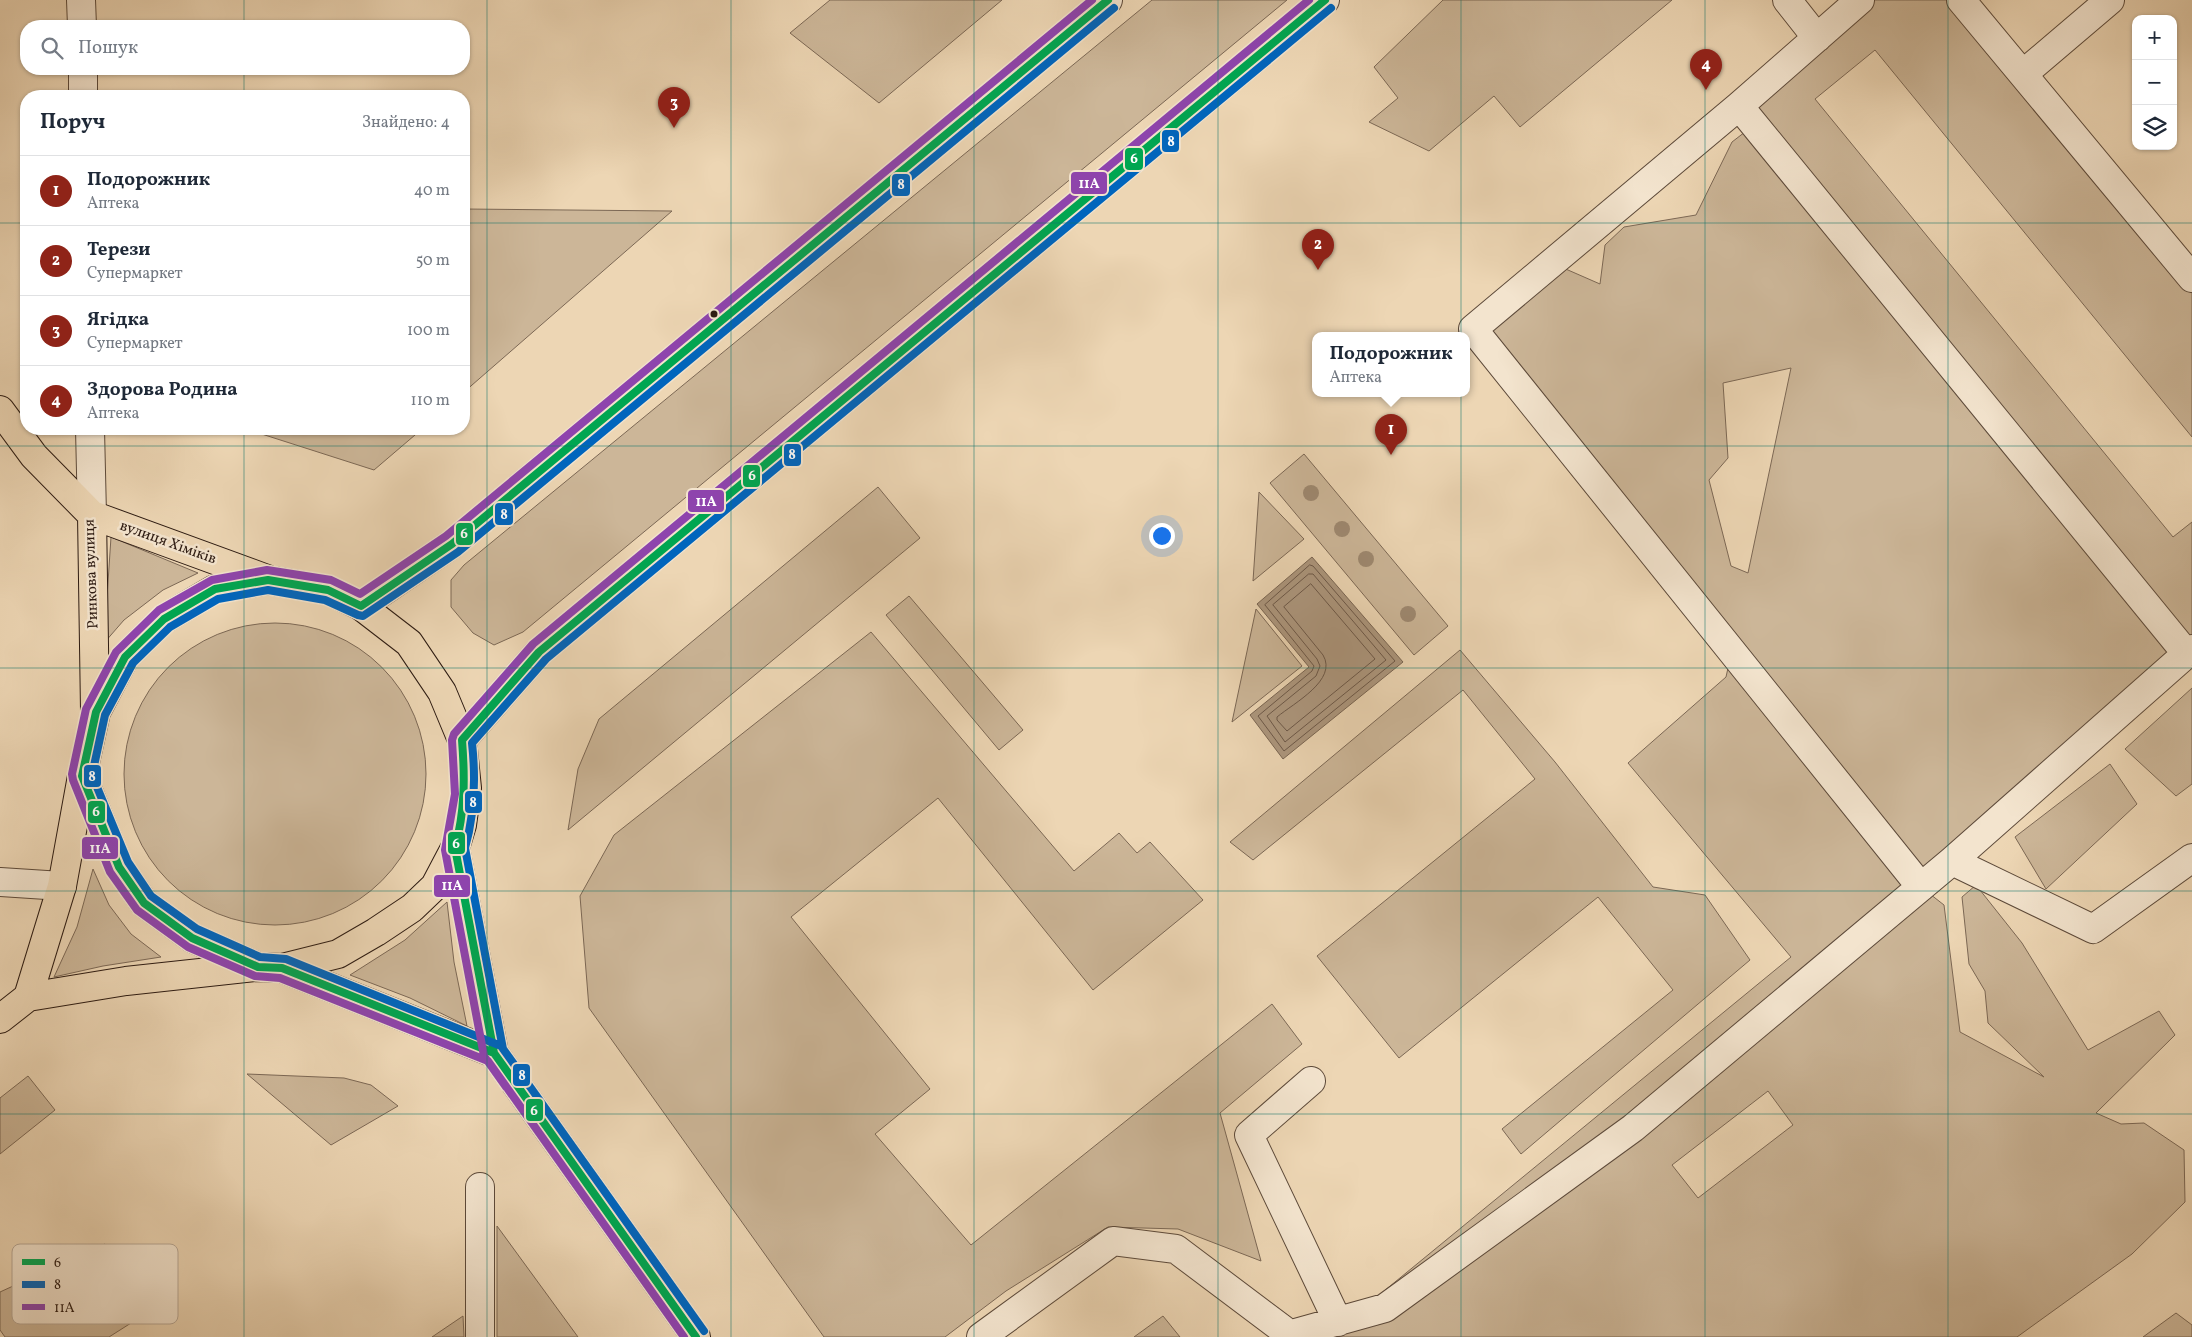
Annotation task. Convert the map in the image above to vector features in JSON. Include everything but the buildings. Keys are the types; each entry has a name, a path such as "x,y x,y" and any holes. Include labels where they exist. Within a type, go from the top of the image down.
{"main road":[{"name":"Ринкова вулиця","path":"0,410 34,456 92,514 96,712"},
{"name":"вулиця Хіміків","path":"92,514 268,580"},
{"path":"0,1019 28,997 126,981 270,967 338,954 412,908 435,886 455,848 462,825 467,788 462,740 442,692 409,643 361,606 328,590 268,580 215,589 164,619 125,657 96,712 62,886 28,997"},
{"path":"82,776 119,867 144,902 192,938 494,1053"},
{"path":"455,848 494,1053 696,1337"}],"street":[{"path":"81,0 82,20"},
{"path":"361,606 452,544 1108,0"},
{"path":"462,740 539,652 1325,0"},
{"path":"1787,0 1816,38"},
{"path":"1860,0 1739,106 1473,329 1921,887"},
{"path":"1962,0 2192,278"},
{"path":"2023,74 2110,0"},
{"path":"83,75 84,90"},
{"path":"981,1337 1113,1242 1176,1249 1293,1336 1385,1308 1633,1128 1952,861 2189,651 1739,106"},
{"path":"90,435 92,514"},
{"path":"1952,861 2093,929 2192,858"},
{"path":"0,882 62,886"},
{"path":"1312,1081 1249,1135 1338,1322"},
{"path":"480,1187 480,1337"}],"shaded area":[{"path":"830,0 1002,0 879,103 790,33"},
{"path":"1152,0 1287,0 523,632 494,645 473,633 451,607 451,580 464,565"},
{"path":"1443,0 1672,0 1520,127 1494,96 1429,151 1369,122 1398,98 1374,67"},
{"path":"1860,0 1961,0 2192,278 2192,437 1875,50 1815,99 2173,537 2192,522 2192,649 1921,887 1944,905 1960,1032 2044,1077 1988,1023 1985,991 1969,964 1962,897 1976,885 2022,943 2088,1050 2159,1011 2175,1035 2096,1113 2121,1124 2144,1123 2184,1150 2185,1202 2132,1254 2017,1337 1328,1337 1791,957 1628,763 1726,677 1732,650 1473,329 1552,263 1600,284 1605,245 1624,227 1696,215 1732,142 1754,125 1739,106","holes":["1791,368 1748,573 1731,566 1709,480 1728,458 1723,383","1768,1091 1793,1125 1698,1198 1672,1165"]},
{"path":"470,209 672,211 470,387"},
{"path":"265,435 415,435 374,470"},
{"path":"1304,454 1448,626 1414,655 1270,483"},
{"path":"878,487 920,538 568,830 578,769 599,719"},
{"path":"1259,492 1304,539 1253,581"},
{"path":"111,537 198,573 163,590 124,620 104,643"},
{"path":"909,596 1023,730 999,750 886,615"},
{"path":"1256,609 1302,666 1232,722"},
{"path":"260,623 290,623 319,629 346,640 371,657 392,678 409,703 420,730 424,744 426,774 424,804 415,832 401,858 382,881 359,900 333,914 305,923 260,925 231,919 204,908 179,891 158,870 141,845 130,818 124,789 124,759 130,730 141,703 158,678 179,657 204,640 231,629"},
{"path":"871,632 1074,871 1119,833 1137,853 1150,842 1203,900 1093,990 938,798 791,917 930,1089 875,1134 971,1245 1272,1004 1302,1044 1220,1113 1261,1261 1178,1229 1108,1227 1006,1291 945,1337 824,1337 589,1008 580,896 614,835"},
{"path":"1460,650 1555,762 1653,887 1705,895 1750,960 1521,1154 1502,1129 1673,990 1598,897 1399,1058 1317,956 1535,779 1463,690 1253,860 1230,842"},
{"path":"2192,688 2192,784 2176,796 2125,749"},
{"path":"2110,764 2137,804 2046,889 2015,837"},
{"path":"93,869 109,905 131,934 161,957 103,966 54,977 77,927"},
{"path":"447,902 454,962 467,1026 410,998 350,975 405,940"},
{"path":"247,1074 344,1078 371,1085 398,1106 331,1145"},
{"path":"28,1076 55,1110 0,1154 0,1098"},
{"path":"497,1226 578,1337 497,1337"},
{"path":"12,1287 12,1324 130,1324 109,1337 5,1337 0,1330 0,1292"},
{"path":"2176,1313 2192,1325 2192,1337 2143,1337"},
{"path":"463,1316 464,1337 432,1337"},
{"path":"1163,1316 1180,1337 1134,1337"}],"water":[{"path":"1312,557 1403,662 1283,759 1250,715 1309,667 1257,604"}],"transit line":[{"name":"11А","path":"684,1337 488,1061 280,978 255,976 188,947 137,910 110,872 73,780 72,774 86,709 116,652 159,610 212,580 267,570 331,580 360,594 446,536 1092,0"},
{"name":"6","path":"696,1337 494,1053 282,968 258,967 192,938 144,903 119,867 82,776 96,712 125,657 164,619 215,589 268,580 328,590 361,606 452,544 1108,0"},
{"name":"11А","path":"506,1087 484,1056 445,850 455,794 452,740 454,734 533,644 1309,0"},
{"name":"6","path":"514,1081 494,1053 455,848 461,821 463,794 462,740 539,652 1325,0"},
{"name":"8","path":"704,1331 501,1046 286,959 260,957 197,929 151,896 128,862 92,775 105,715 133,663 170,627 218,599 268,590 325,600 363,616 458,552 1114,8"},
{"name":"8","path":"522,1075 503,1049 465,848 474,796 472,743 546,659 1331,8"}],"place":[{"name":"Здорова Родина","path":"1706,90"},
{"name":"Ягідка","path":"674,128"},
{"name":"Терези","path":"1318,270"},
{"name":"Подорожник","path":"1391,455"}]}
